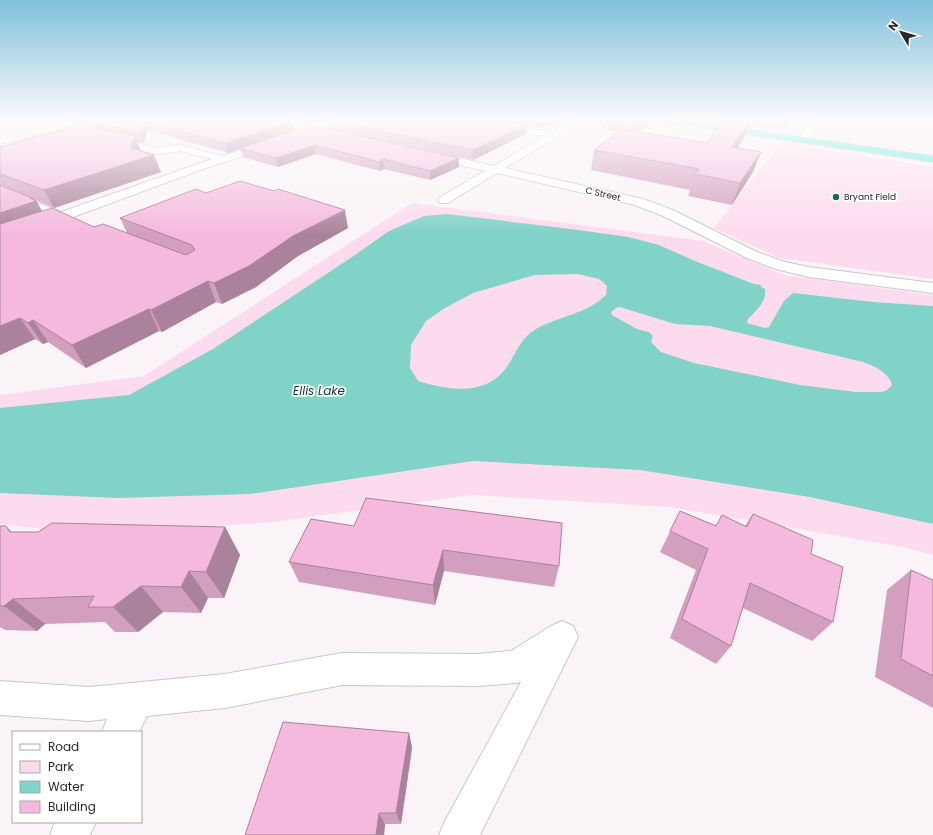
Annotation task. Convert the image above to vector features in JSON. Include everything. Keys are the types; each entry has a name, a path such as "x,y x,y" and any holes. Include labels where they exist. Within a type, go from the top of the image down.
{"street":[{"path":"221,158 225,159"},
{"path":"44,227 63,218 202,166 228,158"},
{"name":"C Street","path":"444,158 639,202 668,213 752,255 782,266 809,272 933,288"},
{"path":"444,200 514,158"},
{"path":"0,193 80,224"},
{"path":"0,698 89,704 225,691 342,669 477,670 516,667 562,637 459,835"},
{"path":"121,731 137,699"},
{"path":"70,835 76,823"}],"green space":[{"name":"Bryant Field","path":"769,158 878,158 933,167 933,279 779,258 714,228"},
{"name":"Ellis Lake","path":"412,203 703,241 784,275 933,295 933,555 903,547 669,507 472,495 273,522 97,535 0,524 0,395 144,376"}],"water":[{"name":"Ellis Lake","path":"447,214 571,229 628,237 659,245 754,284 762,285 760,286 765,289 763,302 748,319 747,323 765,328 769,327 784,301 793,293 873,302 933,306 933,524 810,497 640,470 473,461 250,494 118,498 0,493 0,408 129,395 213,349 389,231 424,216","holes":["578,274 599,279 607,286 606,295 582,311 545,325 527,335 502,373 492,381 481,386 469,388 456,389 443,387 418,381 410,368 411,345 426,321 445,308 473,293 535,275","620,307 675,324 710,326 859,361 879,369 887,376 892,385 887,390 882,392 856,392 800,385 694,363 661,352 651,342 653,336 649,332 637,329 612,315 611,312"]}],"building":[{"path":"0,158 145,158 44,190 0,174"},
{"path":"364,158 459,158 430,171 383,159 379,162"},
{"path":"638,158 757,158 740,183 695,174 699,169"},
{"path":"240,181 274,191 278,189 345,210 293,236 249,266 214,283 208,281 151,310 149,309 72,345 33,320 28,323 20,318 0,326 0,224 52,208 94,227 103,224 186,255 195,250 192,245 120,218 196,189 206,193"},
{"path":"0,185 32,198 30,198 36,201 0,213"},
{"path":"366,498 562,523 559,566 443,550 433,585 289,562 311,519 354,526"},
{"path":"680,511 716,526 722,515 747,527 753,514 813,540 811,554 843,567 833,622 750,583 731,646 682,619 708,549 670,531"},
{"path":"52,523 225,527 206,572 189,571 181,587 141,586 113,607 88,607 94,596 13,599 4,606 0,606 0,526 6,526 10,532 38,532"},
{"path":"911,570 933,580 933,676 901,659"},
{"path":"283,722 409,733 396,813 379,813 376,835 245,835"}],"place":[{"name":"Bryant Field","path":"836,197"}]}
